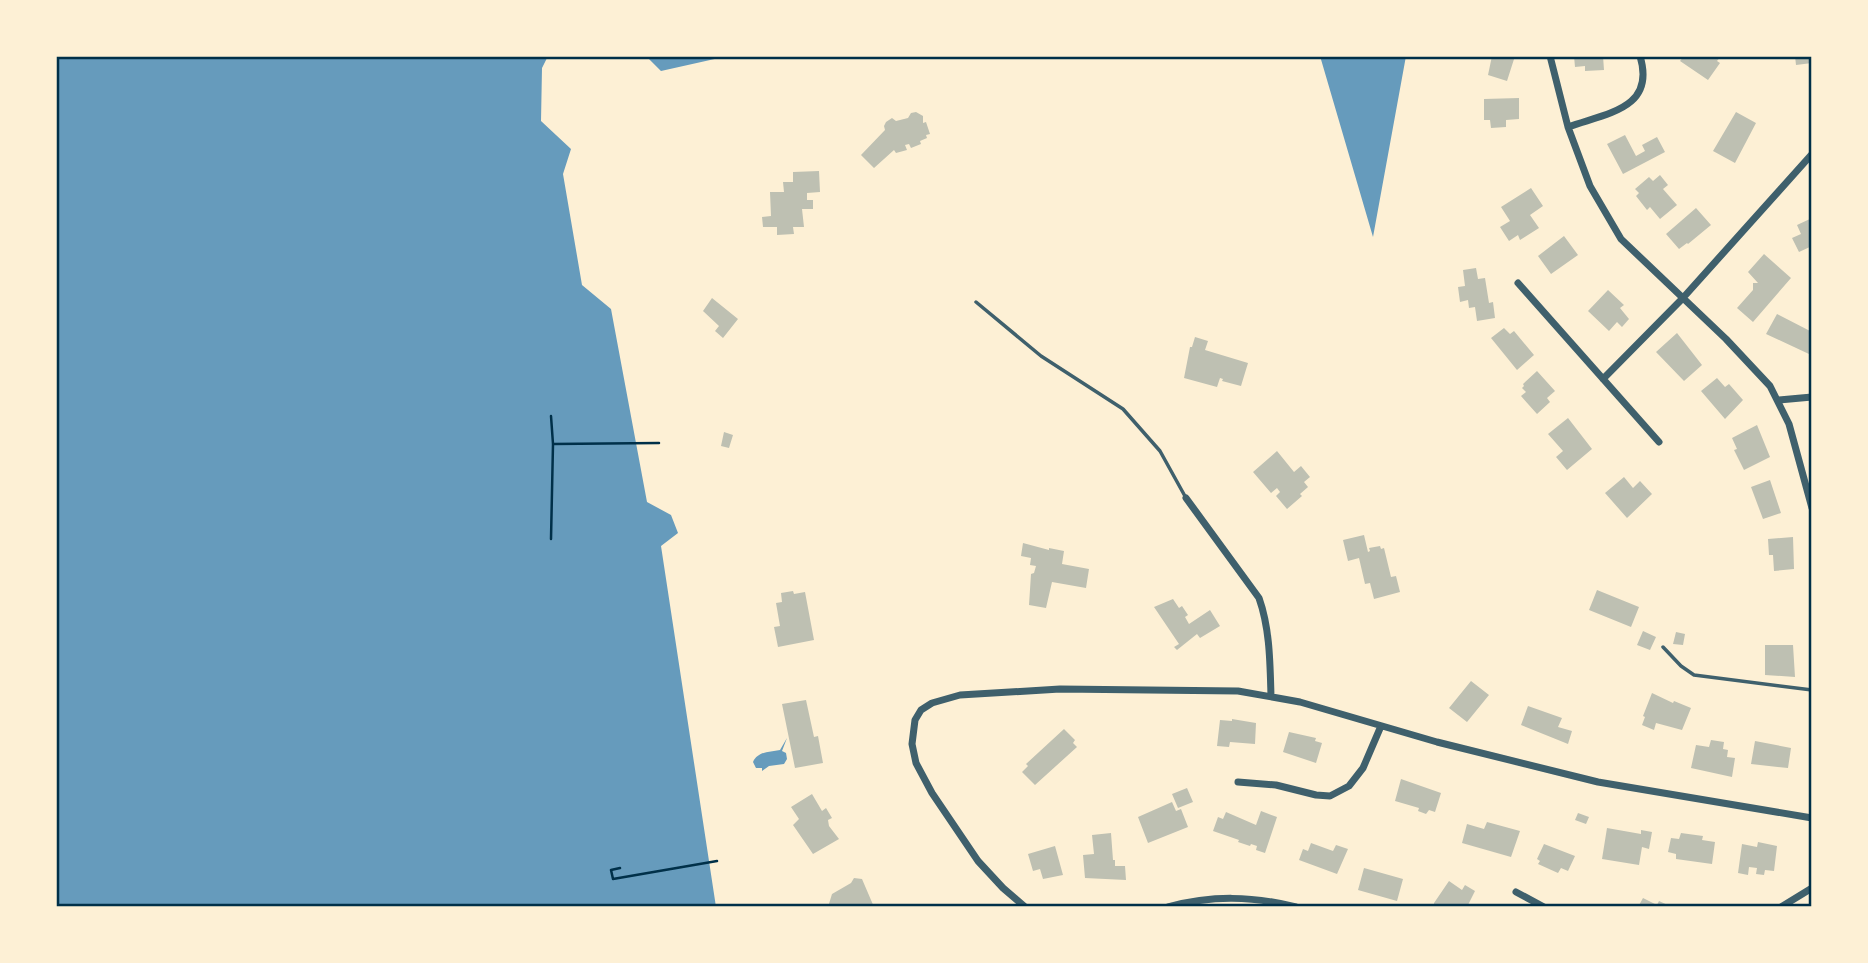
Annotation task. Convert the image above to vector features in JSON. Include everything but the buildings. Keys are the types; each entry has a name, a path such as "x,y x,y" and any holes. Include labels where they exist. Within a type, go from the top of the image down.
{"street":[{"path":"1550,56 1568,127 1590,186 1621,239 1770,386 1789,424 1812,508"},
{"path":"1568,127 1620,108 1638,96 1644,81 1640,56"},
{"path":"1603,379 1682,299 1812,154"},
{"path":"1518,283 1659,442"},
{"path":"1779,400 1812,397"},
{"path":"1186,498 1259,598 1266,616 1271,696"},
{"path":"1026,907 1003,888 978,861 916,763 912,744 915,720 921,710 932,703 972,694 1060,689 1238,691 1300,702 1437,742 1598,782 1812,818"},
{"path":"1238,782 1276,785 1330,796 1349,786 1363,768 1381,726"},
{"path":"1781,907 1812,888"},
{"path":"1516,892 1544,907"},
{"path":"1168,907 1201,899 1234,897 1265,899 1296,907"}],"lane":[{"path":"976,302 1041,356 1123,409 1160,451 1186,498"},
{"path":"1662,647 1694,675 1812,690"}],"path":[{"path":"551,416 551,539"},
{"path":"553,444 659,443"},
{"path":"620,868 611,870 613,879 717,861"}],"water":[{"path":"56,56 548,56 542,68 541,121 571,149 563,174 582,285 611,309 647,502 671,515 678,533 661,546 716,907 56,907"},
{"path":"646,56 728,56 661,71"},
{"path":"1320,56 1406,56 1373,237"},
{"path":"787,738 782,751 786,753 787,759 784,764 769,766 762,771 762,768 756,768 753,762 755,758 780,750"}]}
